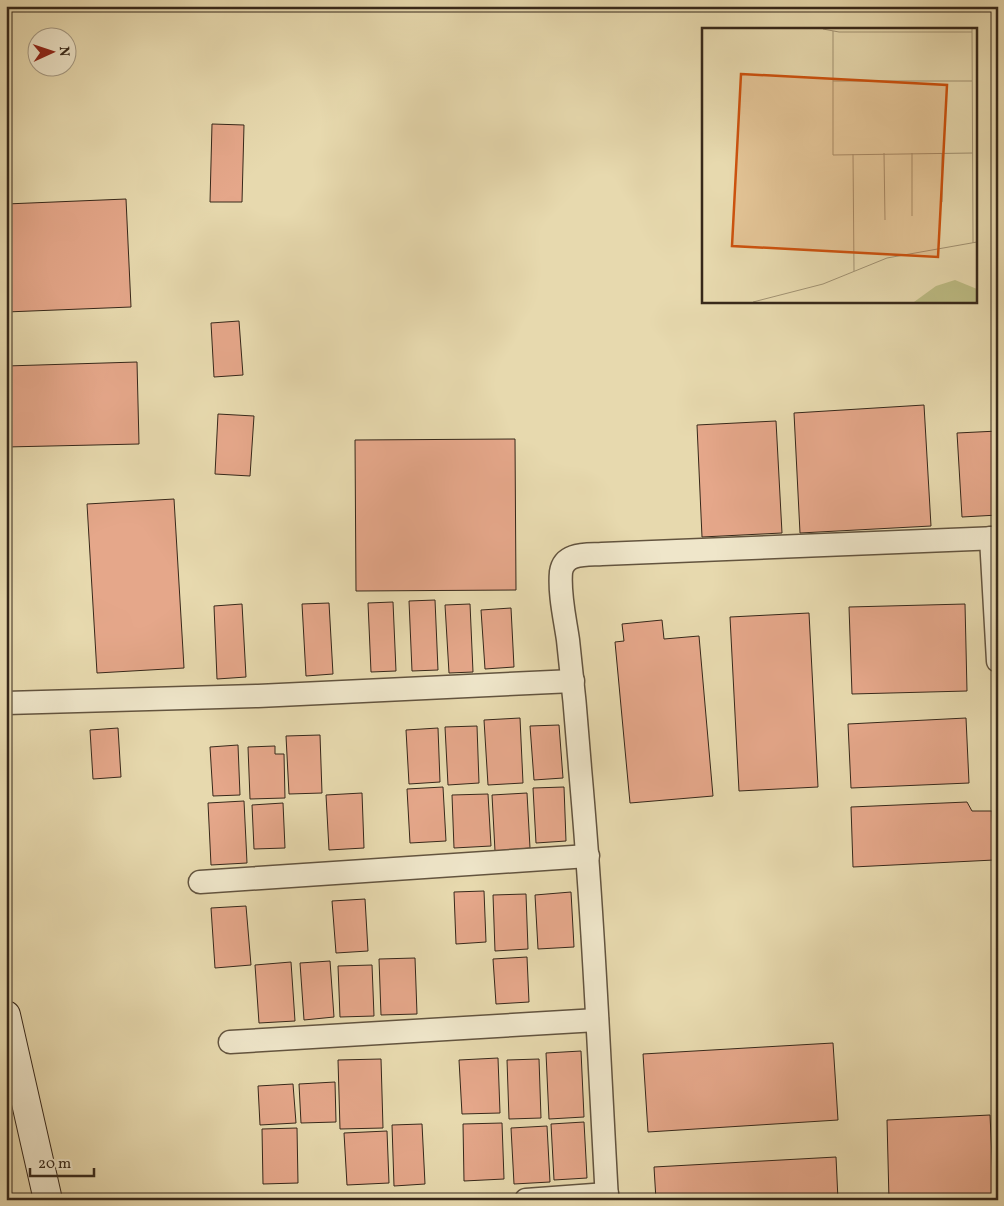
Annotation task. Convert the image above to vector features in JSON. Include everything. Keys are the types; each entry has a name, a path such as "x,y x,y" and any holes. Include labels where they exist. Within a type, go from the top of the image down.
{"street":[{"path":"526,1200 607,1197 588,856 562,572 568,559 575,556 994,538 998,661"},
{"path":"6,703 258,696 573,681"},
{"path":"200,882 588,856"},
{"path":"6,1015 48,1200"},
{"path":"230,1042 597,1020"}],"building":[{"path":"212,124 244,125 242,202 210,202"},
{"path":"126,199 131,307 6,312 6,204"},
{"path":"239,321 243,375 214,377 211,323"},
{"path":"137,362 139,444 6,447 6,366"},
{"path":"924,405 931,526 800,533 794,413"},
{"path":"218,414 254,416 250,476 215,474"},
{"path":"776,421 782,533 702,537 697,425"},
{"path":"998,431 998,515 962,517 957,433"},
{"path":"515,439 516,590 356,591 355,440"},
{"path":"174,499 184,668 97,673 87,504"},
{"path":"435,600 438,670 412,671 409,601"},
{"path":"393,602 396,671 371,672 368,603"},
{"path":"329,603 333,674 306,676 302,604"},
{"path":"242,604 246,677 217,679 214,606"},
{"path":"470,604 473,672 449,673 445,605"},
{"path":"965,604 967,691 852,694 849,607"},
{"path":"511,608 514,667 485,669 481,610"},
{"path":"809,613 818,787 739,791 730,617"},
{"path":"662,620 664,639 699,636 713,796 630,803 615,642 624,641 622,624"},
{"path":"520,718 523,783 488,785 484,720"},
{"path":"966,718 969,783 851,788 848,724"},
{"path":"559,725 563,778 534,780 530,726"},
{"path":"477,726 479,783 448,785 445,727"},
{"path":"118,728 121,777 93,779 90,730"},
{"path":"438,728 440,782 409,784 406,730"},
{"path":"320,735 322,793 289,794 286,736"},
{"path":"238,745 240,795 213,796 210,747"},
{"path":"275,746 275,754 284,754 285,798 250,799 248,747"},
{"path":"443,787 446,841 410,843 407,789"},
{"path":"564,787 566,841 536,843 533,788"},
{"path":"362,793 364,848 329,850 326,795"},
{"path":"527,793 530,848 495,851 492,795"},
{"path":"488,794 491,846 454,848 452,795"},
{"path":"244,801 247,863 211,865 208,803"},
{"path":"967,802 972,811 992,811 994,860 853,867 851,807"},
{"path":"283,803 285,848 254,849 252,805"},
{"path":"484,891 486,942 456,944 454,892"},
{"path":"571,892 574,947 538,949 535,895"},
{"path":"526,894 528,949 495,951 493,895"},
{"path":"365,899 368,951 336,953 332,901"},
{"path":"246,906 251,965 215,968 211,908"},
{"path":"527,957 529,1002 496,1004 493,959"},
{"path":"415,958 417,1014 381,1015 379,959"},
{"path":"330,961 334,1017 304,1020 300,963"},
{"path":"291,962 295,1021 259,1023 255,965"},
{"path":"372,965 374,1016 340,1017 338,966"},
{"path":"833,1043 838,1120 648,1132 643,1054"},
{"path":"581,1051 584,1117 549,1119 546,1053"},
{"path":"498,1058 500,1113 462,1114 459,1060"},
{"path":"381,1059 383,1128 340,1129 338,1060"},
{"path":"539,1059 541,1118 509,1119 507,1060"},
{"path":"335,1082 336,1122 301,1123 299,1084"},
{"path":"293,1084 296,1123 260,1125 258,1086"},
{"path":"990,1115 994,1200 889,1200 887,1120"},
{"path":"584,1122 587,1178 554,1180 551,1124"},
{"path":"502,1123 504,1179 464,1181 463,1124"},
{"path":"422,1124 425,1184 394,1186 392,1125"},
{"path":"547,1126 550,1182 514,1184 511,1128"},
{"path":"297,1128 298,1183 263,1184 262,1129"},
{"path":"387,1131 389,1183 347,1185 344,1133"},
{"path":"836,1157 838,1200 656,1200 654,1167"}]}
